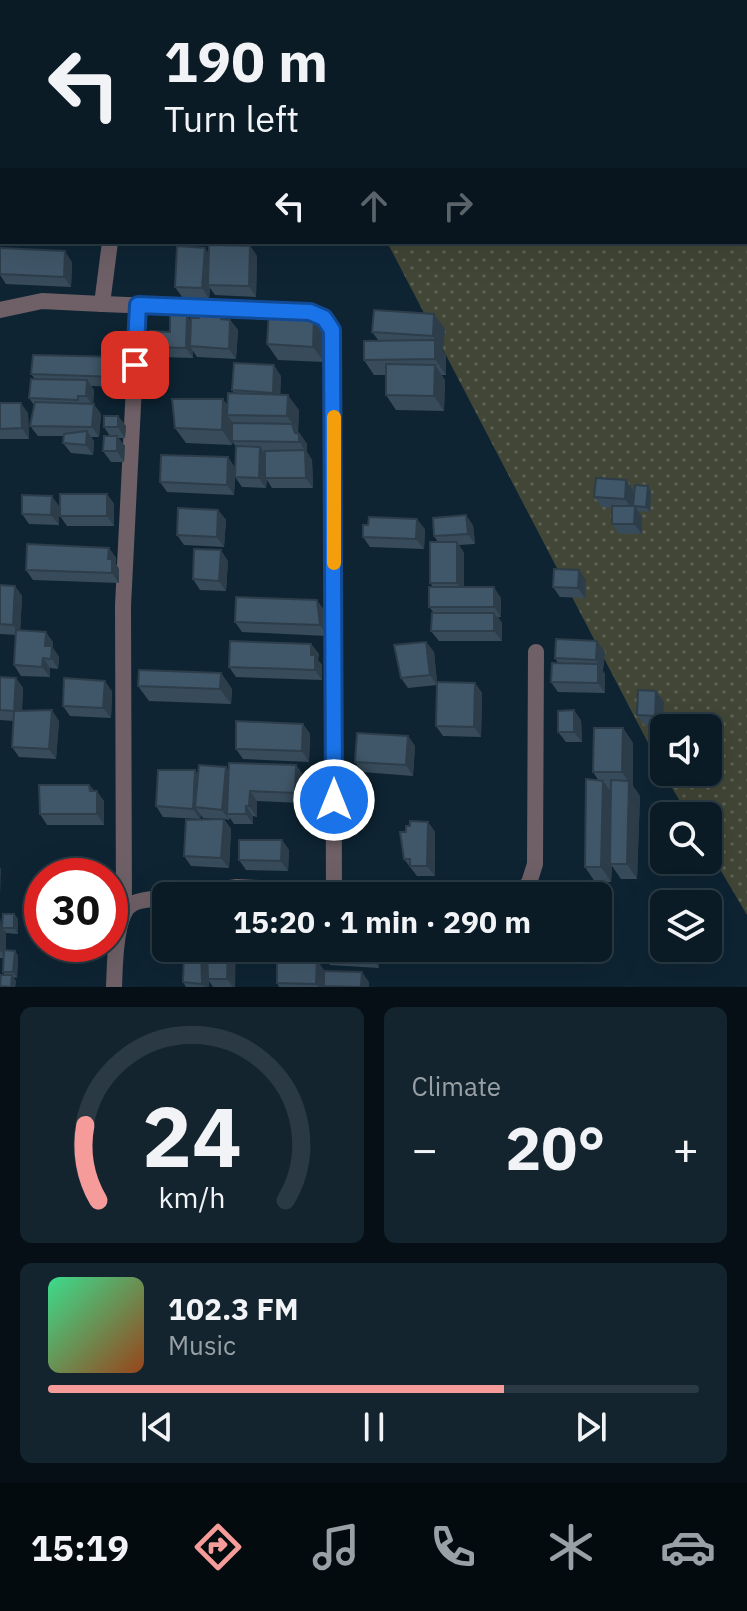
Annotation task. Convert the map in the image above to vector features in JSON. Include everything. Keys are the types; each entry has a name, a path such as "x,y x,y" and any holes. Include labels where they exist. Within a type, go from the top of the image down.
{"street":[{"path":"102,304 110,244"},
{"path":"0,310 42,301 310,312 324,318 332,330 334,882"},
{"path":"124,858 123,606 138,305"},
{"path":"529,882 535,864 536,652"},
{"path":"128,907 133,903 152,900"},
{"path":"114,987 116,962"}],"green space":[{"path":"388,244 747,244 747,915 722,873 722,802 681,802 671,786 722,786 722,714 650,714 650,747"}],"building":[{"path":"209,245 250,246 249,286 208,285"},
{"path":"177,246 205,248 202,288 175,287"},
{"path":"0,248 65,251 64,277 0,274"},
{"path":"374,310 434,314 433,336 372,332"},
{"path":"269,312 304,314 303,318 314,319 313,347 267,344"},
{"path":"199,313 221,315 221,319 230,320 229,349 190,346 191,318 199,318"},
{"path":"170,315 187,315 186,348 150,347 150,331 170,332"},
{"path":"435,340 435,359 364,360 364,341"},
{"path":"33,355 118,357 116,377 31,374"},
{"path":"234,363 274,365 273,393 232,390"},
{"path":"386,364 435,365 434,396 386,395"},
{"path":"31,379 87,380 86,396 78,396 78,400 29,398"},
{"path":"228,393 288,395 287,416 227,415"},
{"path":"172,399 223,399 222,430 175,428"},
{"path":"35,402 94,404 92,427 30,426"},
{"path":"0,403 21,403 22,428 0,429"},
{"path":"104,416 118,416 118,427 104,427"},
{"path":"232,423 292,424 295,433 299,434 299,442 232,441"},
{"path":"87,431 86,445 63,443 64,434"},
{"path":"104,436 117,436 117,451 103,451"},
{"path":"236,446 260,447 259,478 235,477"},
{"path":"305,450 306,478 265,478 265,451"},
{"path":"161,455 228,457 227,485 160,482"},
{"path":"596,478 626,480 625,499 594,497"},
{"path":"635,485 648,486 646,507 633,506"},
{"path":"60,494 107,494 107,516 60,516"},
{"path":"22,495 52,496 51,515 22,514"},
{"path":"612,506 635,506 634,524 612,524"},
{"path":"178,508 218,510 217,537 177,535"},
{"path":"466,515 468,534 434,536 433,518"},
{"path":"369,517 417,519 416,539 363,537 363,525 368,525"},
{"path":"430,542 457,542 457,583 430,583"},
{"path":"27,544 109,548 112,573 26,570"},
{"path":"194,549 221,550 219,581 193,579"},
{"path":"554,569 579,570 578,588 553,587"},
{"path":"0,585 15,586 13,625 0,624"},
{"path":"429,587 494,587 494,607 429,607"},
{"path":"236,597 317,600 320,625 235,622"},
{"path":"432,613 494,613 494,631 431,631"},
{"path":"16,630 46,632 45,646 52,646 51,659 43,658 42,667 14,665"},
{"path":"556,639 597,641 596,660 555,658"},
{"path":"230,641 311,644 315,670 229,667"},
{"path":"426,642 430,675 401,678 394,645"},
{"path":"552,663 598,664 598,683 551,682"},
{"path":"139,670 221,673 220,689 138,686"},
{"path":"0,677 16,678 14,711 0,710"},
{"path":"64,678 105,681 103,708 63,706"},
{"path":"437,682 475,683 474,727 436,726"},
{"path":"638,690 656,691 655,714 637,715"},
{"path":"52,710 49,749 12,747 14,711"},
{"path":"574,710 574,732 558,732 558,711"},
{"path":"236,721 303,724 302,751 236,749"},
{"path":"594,728 623,728 622,772 593,772"},
{"path":"357,733 408,736 406,765 355,762"},
{"path":"229,763 296,765 295,793 250,791 246,814 227,814"},
{"path":"199,765 226,767 222,810 195,807"},
{"path":"158,770 195,770 193,809 156,806"},
{"path":"586,779 603,781 601,867 585,867"},
{"path":"611,780 629,781 627,864 610,864"},
{"path":"39,785 89,785 90,791 97,791 97,814 40,814"},
{"path":"224,819 221,858 184,856 186,820"},
{"path":"410,821 428,822 427,866 410,866 410,859 404,859 400,832 406,832"},
{"path":"239,840 282,840 281,861 239,860"},
{"path":"3,914 14,914 14,928 2,928"},
{"path":"4,950 15,951 13,972 3,972"},
{"path":"184,962 201,962 202,984 183,982"},
{"path":"207,962 228,962 227,979 208,979"},
{"path":"277,962 317,962 316,984 277,983"},
{"path":"324,971 362,972 361,987 324,986"},
{"path":"1,975 12,975 11,987 0,986"}],"slow traffic":[{"path":"334,417 334,563"}],"route":[{"path":"135,365 138,305 310,312 324,318 332,330 334,800"}]}
